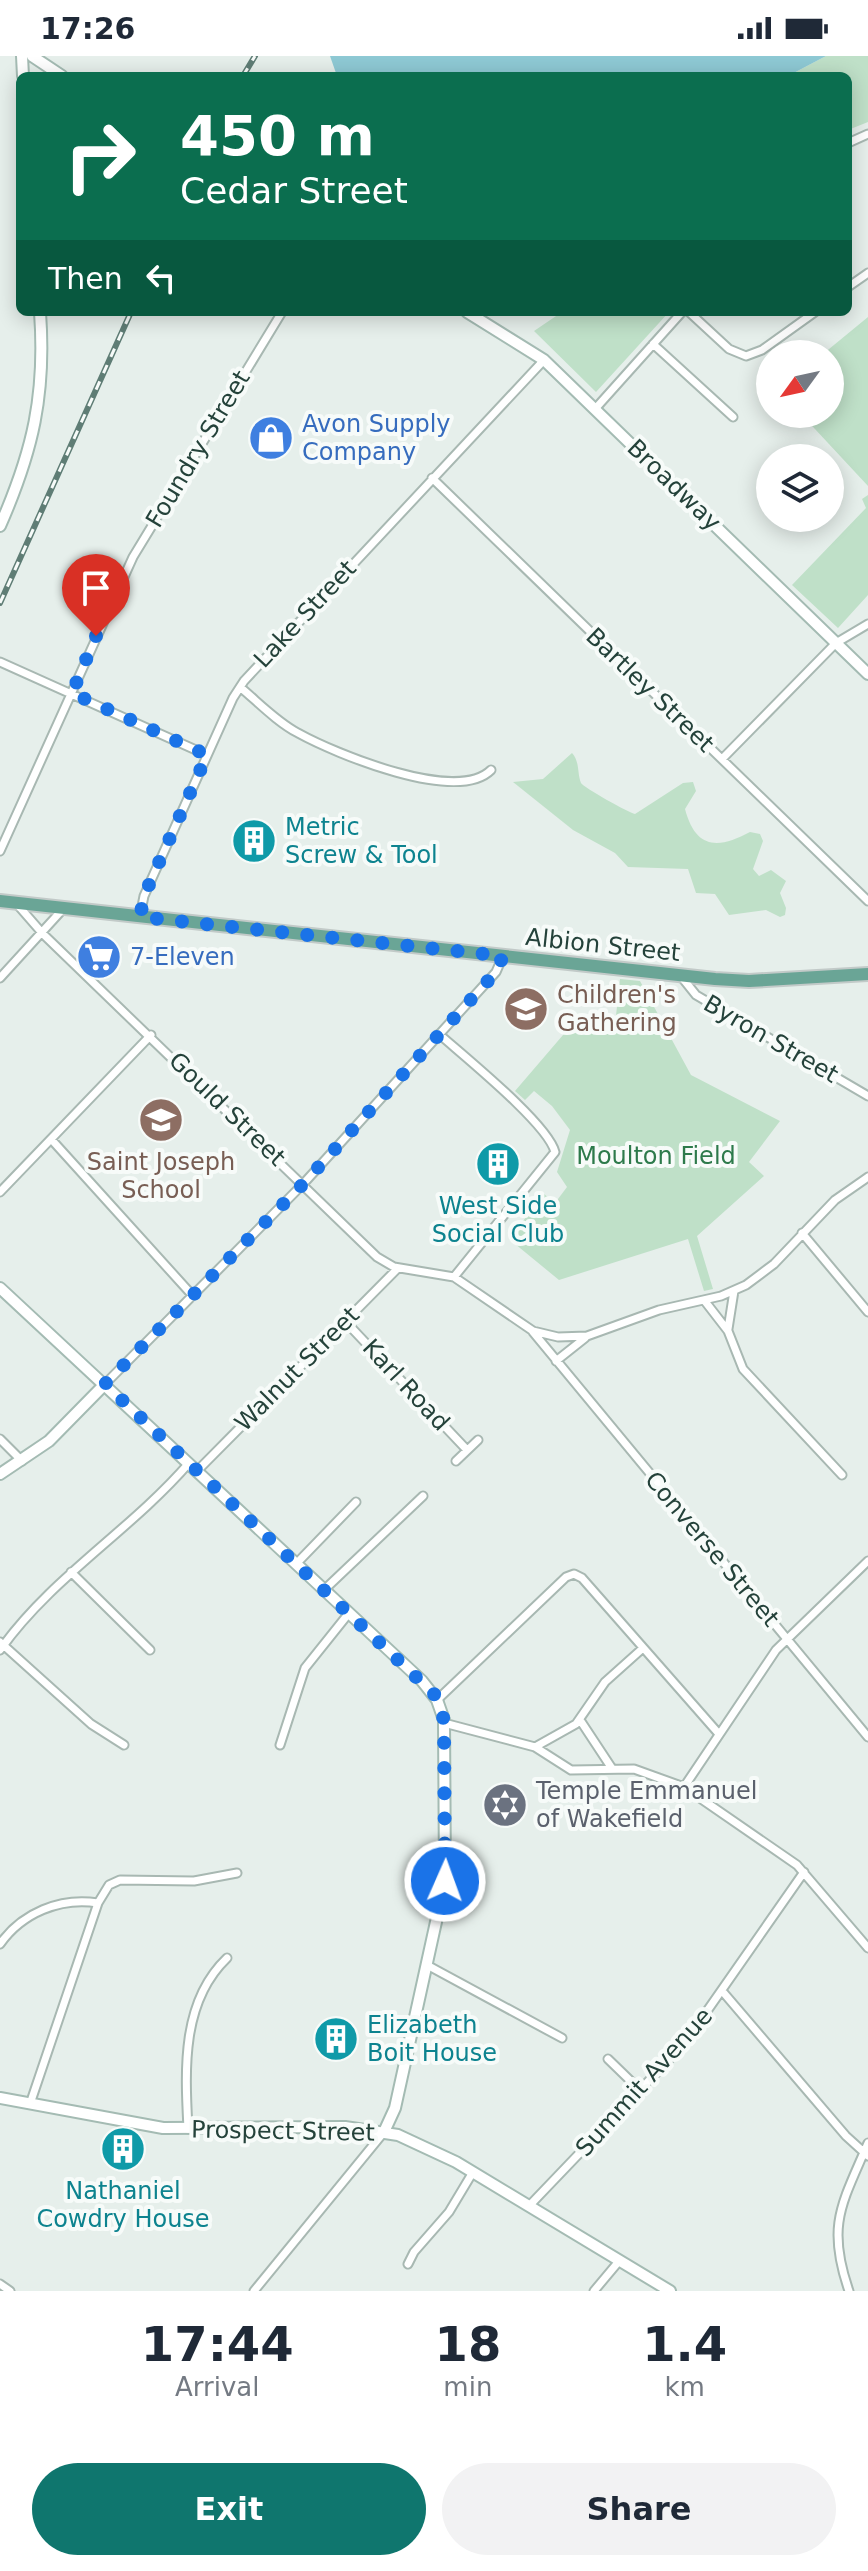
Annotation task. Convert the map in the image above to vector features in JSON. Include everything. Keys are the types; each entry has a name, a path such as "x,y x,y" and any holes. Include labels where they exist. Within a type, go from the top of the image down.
{"main road":[{"name":"Albion Street","path":"0,901 749,981 868,974"}],"street":[{"path":"32,56 56,72"},
{"path":"0,526 22,475 38,419 43,374 40,316"},
{"name":"Foundry Street","path":"0,851 133,557 280,316"},
{"name":"Broadway","path":"473,316 544,360 868,674"},
{"path":"595,409 678,316"},
{"path":"693,316 729,349 746,356 762,350 809,316"},
{"path":"653,344 733,417"},
{"name":"Lake Street","path":"140,917 144,896 240,687 544,360"},
{"name":"Bartley Street","path":"432,478 868,901"},
{"path":"722,759 836,643 868,624"},
{"path":"0,662 207,755"},
{"path":"240,687 300,734 404,775 427,781 460,783 473,782 491,770"},
{"name":"Gould Street","path":"16,903 43,934 304,1183 367,1248 398,1268 454,1277 533,1331 558,1337 587,1336 665,1308 734,1291 766,1271 835,1200 868,1177"},
{"path":"0,978 63,909"},
{"path":"0,1474 56,1435 304,1183 498,970 503,956"},
{"name":"Byron Street","path":"680,975 696,995 868,1096"},
{"path":"439,1034 552,1140 555,1152 454,1277"},
{"path":"0,1192 151,1035"},
{"path":"51,1139 193,1296"},
{"path":"802,1233 868,1312"},
{"name":"Walnut Street","path":"1,1646 30,1610 193,1467 398,1268"},
{"path":"0,1288 349,1613 437,1700 444,1723 445,1881 395,2108 384,2132 255,2290"},
{"path":"728,1331 734,1291"},
{"path":"704,1300 728,1331 743,1369 842,1475"},
{"name":"Karl Road","path":"344,1320 467,1450"},
{"name":"Converse Street","path":"533,1331 868,1737"},
{"path":"556,1361 587,1336"},
{"path":"0,1439 22,1461"},
{"name":"Karl Road","path":"456,1461 478,1440"},
{"path":"324,1590 423,1496"},
{"path":"296,1564 356,1502"},
{"path":"684,1787 774,1652 868,1561"},
{"path":"71,1572 150,1650"},
{"path":"437,1700 572,1575 582,1578 719,1734"},
{"path":"280,1745 305,1668 349,1613"},
{"path":"1,1646 91,1724 124,1745"},
{"path":"535,1747 580,1720 605,1682 643,1648"},
{"path":"580,1720 611,1767"},
{"path":"444,1723 535,1747 571,1770 611,1767 642,1770 684,1787 783,1854 804,1872 868,1948"},
{"name":"Summit Avenue","path":"529,2206 642,2092 684,2044 804,1872"},
{"path":"30,2104 98,1903 106,1888 116,1881 194,1881 237,1873"},
{"path":"0,1944 15,1926 35,1913 72,1901 98,1903"},
{"path":"188,2129 187,2042 210,1975 227,1958"},
{"path":"427,1965 562,2038"},
{"path":"723,1992 866,2154"},
{"path":"608,2059 642,2092"},
{"name":"Prospect Street","path":"0,2098 138,2125 188,2129 345,2127 384,2132 424,2145 473,2172 670,2291"},
{"path":"849,2291 837,2252 836,2225 868,2143"},
{"path":"408,2264 414,2252 449,2212 473,2172"},
{"path":"594,2291 620,2260"},
{"path":"0,2284 10,2291"}],"green space":[{"path":"826,56 868,56 868,122 852,128 852,72 796,72"},
{"path":"556,316 665,316 596,392 534,331"},
{"path":"868,317 868,486 844,460 844,444 829,444 814,428 844,428 844,340 840,340"},
{"path":"868,495 868,595 838,628 792,585 866,508 862,499"},
{"path":"572,753 581,783 635,814 683,783 693,782 696,791 685,809 696,833 702,839 719,843 750,832 760,834 763,841 753,869 759,876 771,870 786,881 780,893 786,908 785,915 780,917 766,910 729,915 715,894 696,893 688,869 628,867 615,853 573,830 513,782 543,779"},
{"name":"Moulton Field","path":"620,979 640,981 691,1075 780,1121 749,1162 764,1176 697,1236 713,1289 704,1291 688,1239 559,1280 509,1239 544,1194 555,1203 567,1187 557,1172 570,1130 552,1106 534,1091 525,1100 515,1091 569,1028 614,1034"}],"water":[{"path":"330,56 826,56 796,72 336,72"}],"railway":[{"path":"245,72 255,56"},
{"path":"0,603 129,316"}],"place":[{"name":"Avon Supply Company","path":"271,438"},
{"name":"Metric Screw & Tool","path":"254,841"},
{"name":"7-Eleven","path":"99,957"},
{"name":"Children's Gathering","path":"526,1009"},
{"name":"Saint Joseph School","path":"161,1120"},
{"name":"West Side Social Club","path":"498,1164"},
{"name":"Temple Emmanuel of Wakefield","path":"505,1805"},
{"name":"Elizabeth Boit House","path":"336,2039"},
{"name":"Nathaniel Cowdry House","path":"123,2149"}],"route":[{"path":"96,636 72,693 207,755 144,896 140,917 503,956 496,972 304,1183 105,1384 434,1694 444,1720 445,1881"}]}
